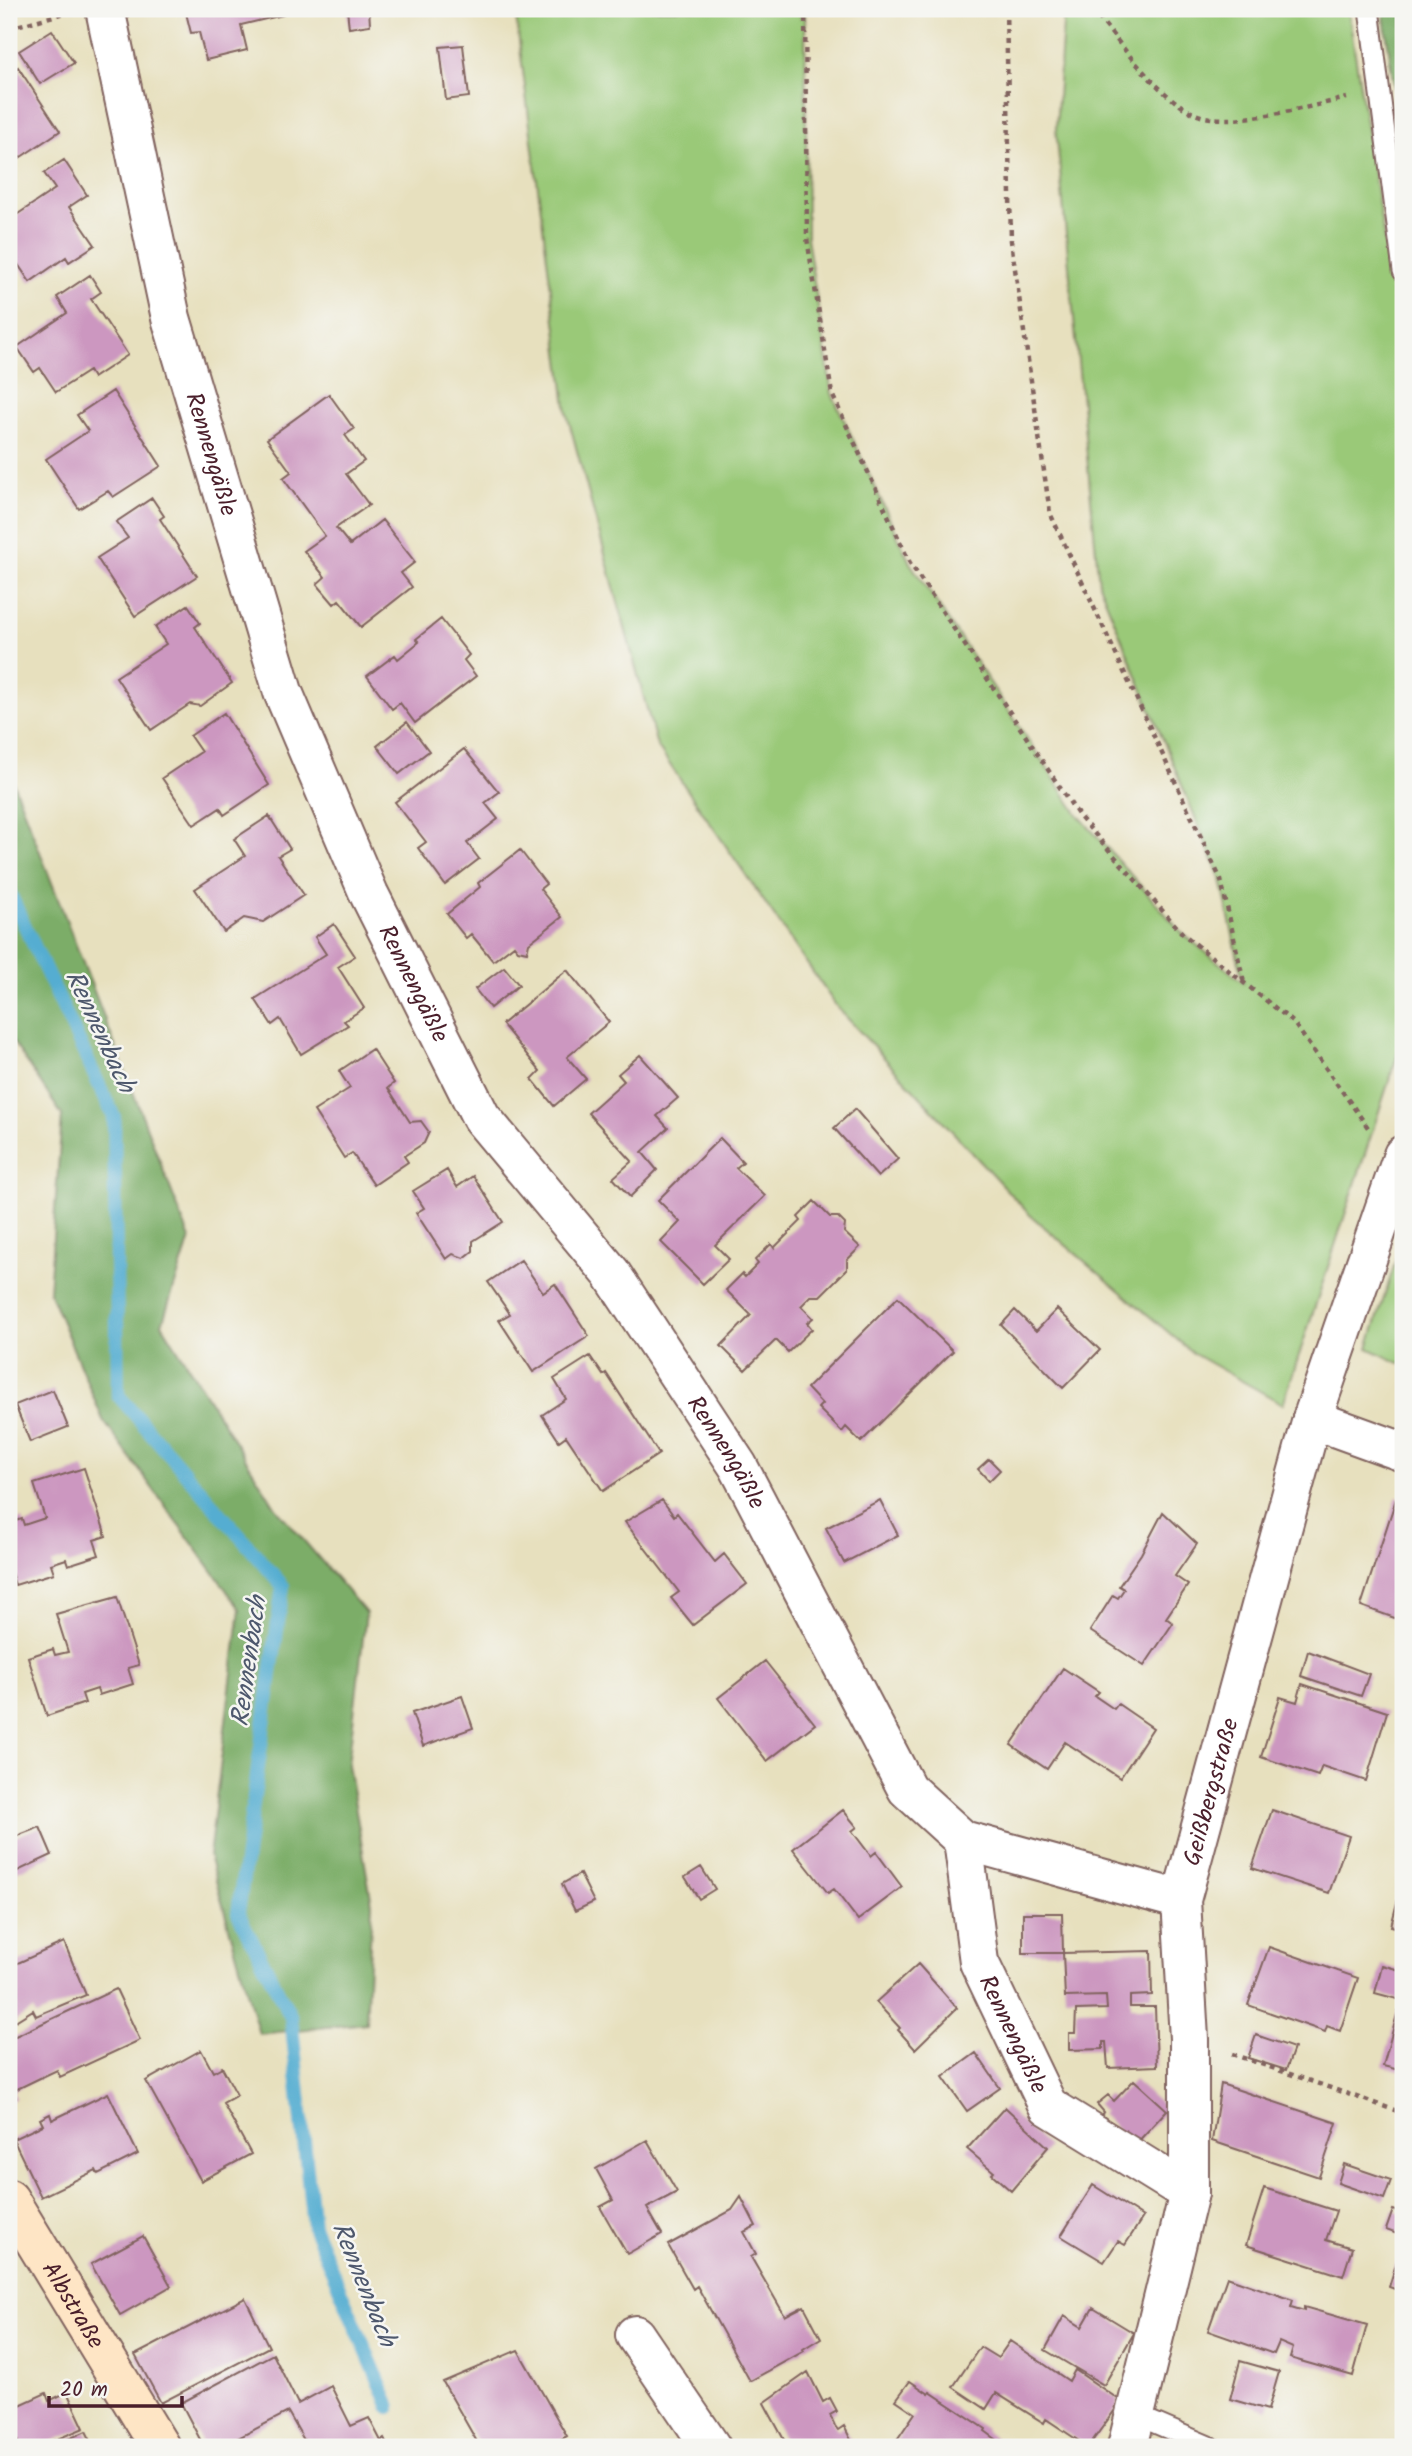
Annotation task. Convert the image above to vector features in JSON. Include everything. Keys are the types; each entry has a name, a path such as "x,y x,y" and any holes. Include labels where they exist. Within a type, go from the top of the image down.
{"main road":[{"name":"Albstraße","path":"9,2199 160,2447"}],"street":[{"name":"Rennengäßle","path":"87,10 171,318 283,692 369,894 481,1117 611,1273 738,1466 907,1789 963,1840 1181,1900"},
{"name":"Geißbergstraße","path":"1131,2431 1189,2193 1189,2039 1181,1900 1312,1419 1401,1162"},
{"path":"1312,1419 1403,1452"},
{"name":"Rennengäßle","path":"963,1840 979,1962 1048,2106 1189,2193"},
{"path":"635,2335 711,2447"}],"lane":[{"path":"1369,9 1403,271"},
{"path":"1131,2431 1211,2447"}],"path":[{"path":"805,9 807,238 832,394 910,563 1079,816 1183,934 1293,1022 1401,1162"},
{"path":"1006,9 1010,241 1051,513 1221,880 1244,982"},
{"path":"1092,9 1132,60 1169,95 1195,114 1225,118 1262,116 1379,92"},
{"path":"9,28 87,10"},
{"path":"1189,2039 1403,2113"}],"green space":[{"path":"515,9 805,9 807,238 832,394 910,563 1079,816 1183,934 1243,982 1221,880 1099,584 1056,128 1064,9 1348,9 1403,360 1403,1038 1283,1404 1194,1354 1029,1214 837,1007 657,746 567,414"},
{"path":"1383,9 1403,9 1403,150"},
{"path":"9,772 190,1239 162,1324 276,1508 366,1613 348,1765 372,1904 366,2023 259,2034 209,1856 240,1609 103,1420 49,1291 62,1115 9,1036"},
{"path":"1403,1238 1403,1365 1368,1348"}],"building":[{"path":"185,9 282,9 283,15 241,25 247,50 206,60 199,32 191,33"},
{"path":"347,9 369,9 370,25 349,28"},
{"path":"52,30 74,63 40,84 19,51"},
{"path":"463,45 469,97 446,100 440,47"},
{"path":"18,67 60,131 9,165 9,73"},
{"path":"64,160 87,195 69,207 95,245 69,262 66,257 30,282 9,251 9,220 55,189 44,173"},
{"path":"90,275 101,292 91,299 128,355 93,378 89,371 56,392 40,368 34,372 17,347 67,313 57,297"},
{"path":"113,391 161,466 113,497 108,491 79,509 46,459 88,431 77,415"},
{"path":"329,394 354,429 345,435 364,461 346,474 369,505 336,528 350,545 382,520 415,562 401,573 412,587 361,627 339,600 334,604 317,584 325,577 304,551 325,536 283,478 291,472 267,439"},
{"path":"152,498 164,516 160,519 197,576 135,616 97,558 128,538 116,522"},
{"path":"188,605 200,623 195,627 232,683 200,706 190,704 151,730 116,677 166,644 155,627"},
{"path":"441,619 469,655 464,660 476,676 415,723 400,703 392,709 367,676 395,655 398,659 419,642 416,639"},
{"path":"224,713 269,785 224,815 220,808 194,825 162,778 201,752 190,736"},
{"path":"407,722 429,751 399,774 377,746"},
{"path":"464,749 499,792 485,803 498,819 467,843 479,859 445,885 418,848 426,842 395,802"},
{"path":"269,816 290,849 278,856 304,895 263,922 244,918 224,932 195,889 245,856 234,839"},
{"path":"520,850 546,884 540,889 562,917 529,943 527,952 518,950 514,945 493,961 471,934 466,938 447,914 480,887 478,883"},
{"path":"334,924 355,956 338,967 364,1008 344,1021 348,1025 301,1054 280,1019 272,1025 255,999 326,954 315,937"},
{"path":"504,967 519,985 490,1008 475,989"},
{"path":"567,970 609,1022 567,1057 586,1079 554,1106 532,1079 540,1071 502,1024"},
{"path":"372,1049 394,1083 388,1088 410,1122 421,1121 429,1132 424,1143 404,1156 408,1162 374,1185 352,1153 344,1158 314,1111 350,1088 339,1071"},
{"path":"640,1055 678,1098 657,1116 668,1128 642,1152 657,1170 630,1197 613,1178 632,1161 588,1113 624,1081 618,1074"},
{"path":"855,1109 898,1159 878,1177 834,1128"},
{"path":"720,1138 743,1162 736,1168 765,1196 715,1245 729,1259 703,1284 661,1242 680,1222 658,1200"},
{"path":"447,1170 457,1187 473,1176 503,1222 473,1241 473,1251 464,1258 453,1254 446,1259 416,1213 424,1208 413,1191"},
{"path":"814,1201 830,1217 838,1217 845,1224 844,1232 860,1247 847,1260 847,1269 820,1296 811,1296 801,1306 813,1318 807,1323 812,1329 788,1352 776,1340 745,1370 721,1346 751,1315 726,1290 742,1274 745,1277 758,1264 755,1260 771,1244 774,1248 801,1221 798,1217"},
{"path":"521,1260 543,1292 555,1284 589,1336 533,1372 499,1320 510,1314 488,1282"},
{"path":"898,1297 953,1351 861,1442 846,1427 842,1432 818,1408 822,1404 807,1388"},
{"path":"1057,1309 1100,1350 1063,1388 1001,1325 1015,1310 1036,1331"},
{"path":"590,1356 603,1375 606,1373 659,1454 603,1491 566,1436 559,1441 542,1415 566,1399 554,1379"},
{"path":"53,1390 68,1427 30,1442 15,1405"},
{"path":"989,1459 1000,1470 989,1481 978,1469"},
{"path":"84,1468 106,1536 94,1540 99,1555 68,1565 66,1559 51,1564 54,1573 15,1585 9,1566 9,1523 22,1519 24,1525 45,1518 34,1484"},
{"path":"1397,1496 1403,1499 1403,1621 1361,1606"},
{"path":"662,1500 674,1516 677,1513 715,1562 724,1554 747,1584 693,1625 671,1598 679,1592 625,1522"},
{"path":"880,1500 898,1535 844,1563 826,1528"},
{"path":"1163,1512 1197,1544 1175,1576 1188,1585 1166,1618 1173,1623 1144,1666 1090,1631 1113,1595 1118,1598 1124,1589 1119,1586 1141,1554"},
{"path":"117,1597 139,1665 128,1668 133,1684 99,1695 97,1689 82,1694 85,1703 47,1716 28,1657 53,1649 55,1655 68,1652 56,1614"},
{"path":"1308,1651 1369,1674 1361,1696 1301,1676"},
{"path":"765,1661 815,1724 767,1761 718,1698"},
{"path":"1063,1668 1099,1692 1095,1696 1114,1709 1118,1704 1153,1728 1120,1778 1065,1742 1047,1769 1011,1745"},
{"path":"1302,1684 1387,1712 1366,1781 1322,1766 1318,1776 1261,1757 1280,1697 1297,1702"},
{"path":"462,1696 473,1728 423,1746 412,1713"},
{"path":"843,1810 857,1827 852,1831 871,1856 876,1852 902,1887 858,1920 834,1889 828,1893 793,1849"},
{"path":"1272,1810 1349,1836 1329,1893 1252,1868"},
{"path":"40,1827 52,1855 9,1875 9,1839"},
{"path":"701,1867 715,1889 699,1899 685,1877"},
{"path":"580,1874 594,1902 575,1911 562,1884"},
{"path":"1403,1883 1403,1929 1391,1926"},
{"path":"1023,1913 1062,1913 1063,1953 1023,1953"},
{"path":"64,1942 86,1995 36,2016 33,2010 9,2025 9,1967"},
{"path":"1269,1947 1358,1978 1340,2031 1327,2026 1325,2032 1248,2005"},
{"path":"1151,1951 1152,1995 1130,1996 1130,2007 1155,2007 1157,2066 1108,2068 1106,2042 1103,2042 1103,2049 1069,2050 1069,2033 1075,2033 1076,2010 1107,2009 1106,1996 1065,1997 1063,1953"},
{"path":"918,1964 957,2008 915,2049 876,2002"},
{"path":"1382,1965 1403,1971 1403,2071 1383,2066 1401,2000 1375,1993"},
{"path":"116,1989 140,2040 60,2077 57,2070 40,2078 13,2091 16,2098 9,2102 9,2039"},
{"path":"1256,2035 1294,2048 1286,2070 1248,2058"},
{"path":"201,2050 213,2072 222,2067 237,2095 223,2103 251,2154 201,2181 146,2081"},
{"path":"976,2053 1000,2088 967,2111 943,2077"},
{"path":"1134,2080 1167,2110 1135,2145 1101,2114 1104,2112 1097,2104 1108,2095 1114,2101"},
{"path":"1221,2084 1337,2123 1319,2177 1212,2141"},
{"path":"108,2093 138,2154 98,2174 96,2170 41,2197 13,2139 43,2125 40,2119 50,2114 52,2120"},
{"path":"1005,2107 1048,2147 1011,2191 967,2149"},
{"path":"647,2140 677,2192 647,2208 662,2234 627,2254 600,2207 613,2200 596,2169"},
{"path":"1344,2164 1391,2180 1384,2199 1338,2183"},
{"path":"1093,2185 1143,2217 1125,2245 1118,2241 1104,2262 1061,2236"},
{"path":"1264,2188 1336,2211 1326,2240 1352,2248 1343,2276 1246,2245"},
{"path":"741,2197 756,2226 744,2232 756,2254 751,2257 785,2316 804,2306 821,2338 803,2349 804,2351 750,2381 697,2286 693,2289 668,2245 732,2210"},
{"path":"1393,2210 1403,2213 1403,2236 1386,2230"},
{"path":"143,2236 171,2286 120,2315 91,2264"},
{"path":"1397,2261 1403,2263 1403,2292 1389,2287"},
{"path":"1227,2277 1293,2300 1291,2307 1304,2311 1304,2307 1367,2325 1353,2376 1290,2358 1293,2348 1279,2342 1274,2354 1208,2331"},
{"path":"245,2298 269,2347 161,2403 135,2355"},
{"path":"1093,2308 1134,2333 1104,2385 1045,2350 1064,2316 1082,2327"},
{"path":"1010,2341 1069,2381 1075,2370 1118,2399 1117,2407 1088,2447 1046,2419 1044,2423 996,2393 986,2409 953,2387 980,2347 998,2358"},
{"path":"518,2350 567,2436 547,2447 480,2447 443,2382"},
{"path":"273,2354 298,2404 331,2386 351,2426 369,2418 381,2441 384,2439 388,2447 308,2447 288,2412 221,2447 204,2447 181,2403"},
{"path":"1240,2361 1279,2372 1268,2410 1230,2399"},
{"path":"808,2372 823,2402 830,2398 837,2411 830,2415 838,2430 844,2426 852,2442 845,2445 847,2447 788,2447 764,2403"},
{"path":"910,2381 986,2429 985,2431 1000,2442 1002,2440 1012,2447 892,2447 915,2413 896,2400"},
{"path":"67,2392 84,2428 38,2447 20,2447 9,2422 9,2410 46,2393 49,2401"},
{"path":"86,2431 94,2447 51,2447"}],"waterway":[{"name":"Rennenbach","path":"9,892 114,1117 118,1395 283,1586 238,1913 291,2017 313,2226 390,2407"}]}
